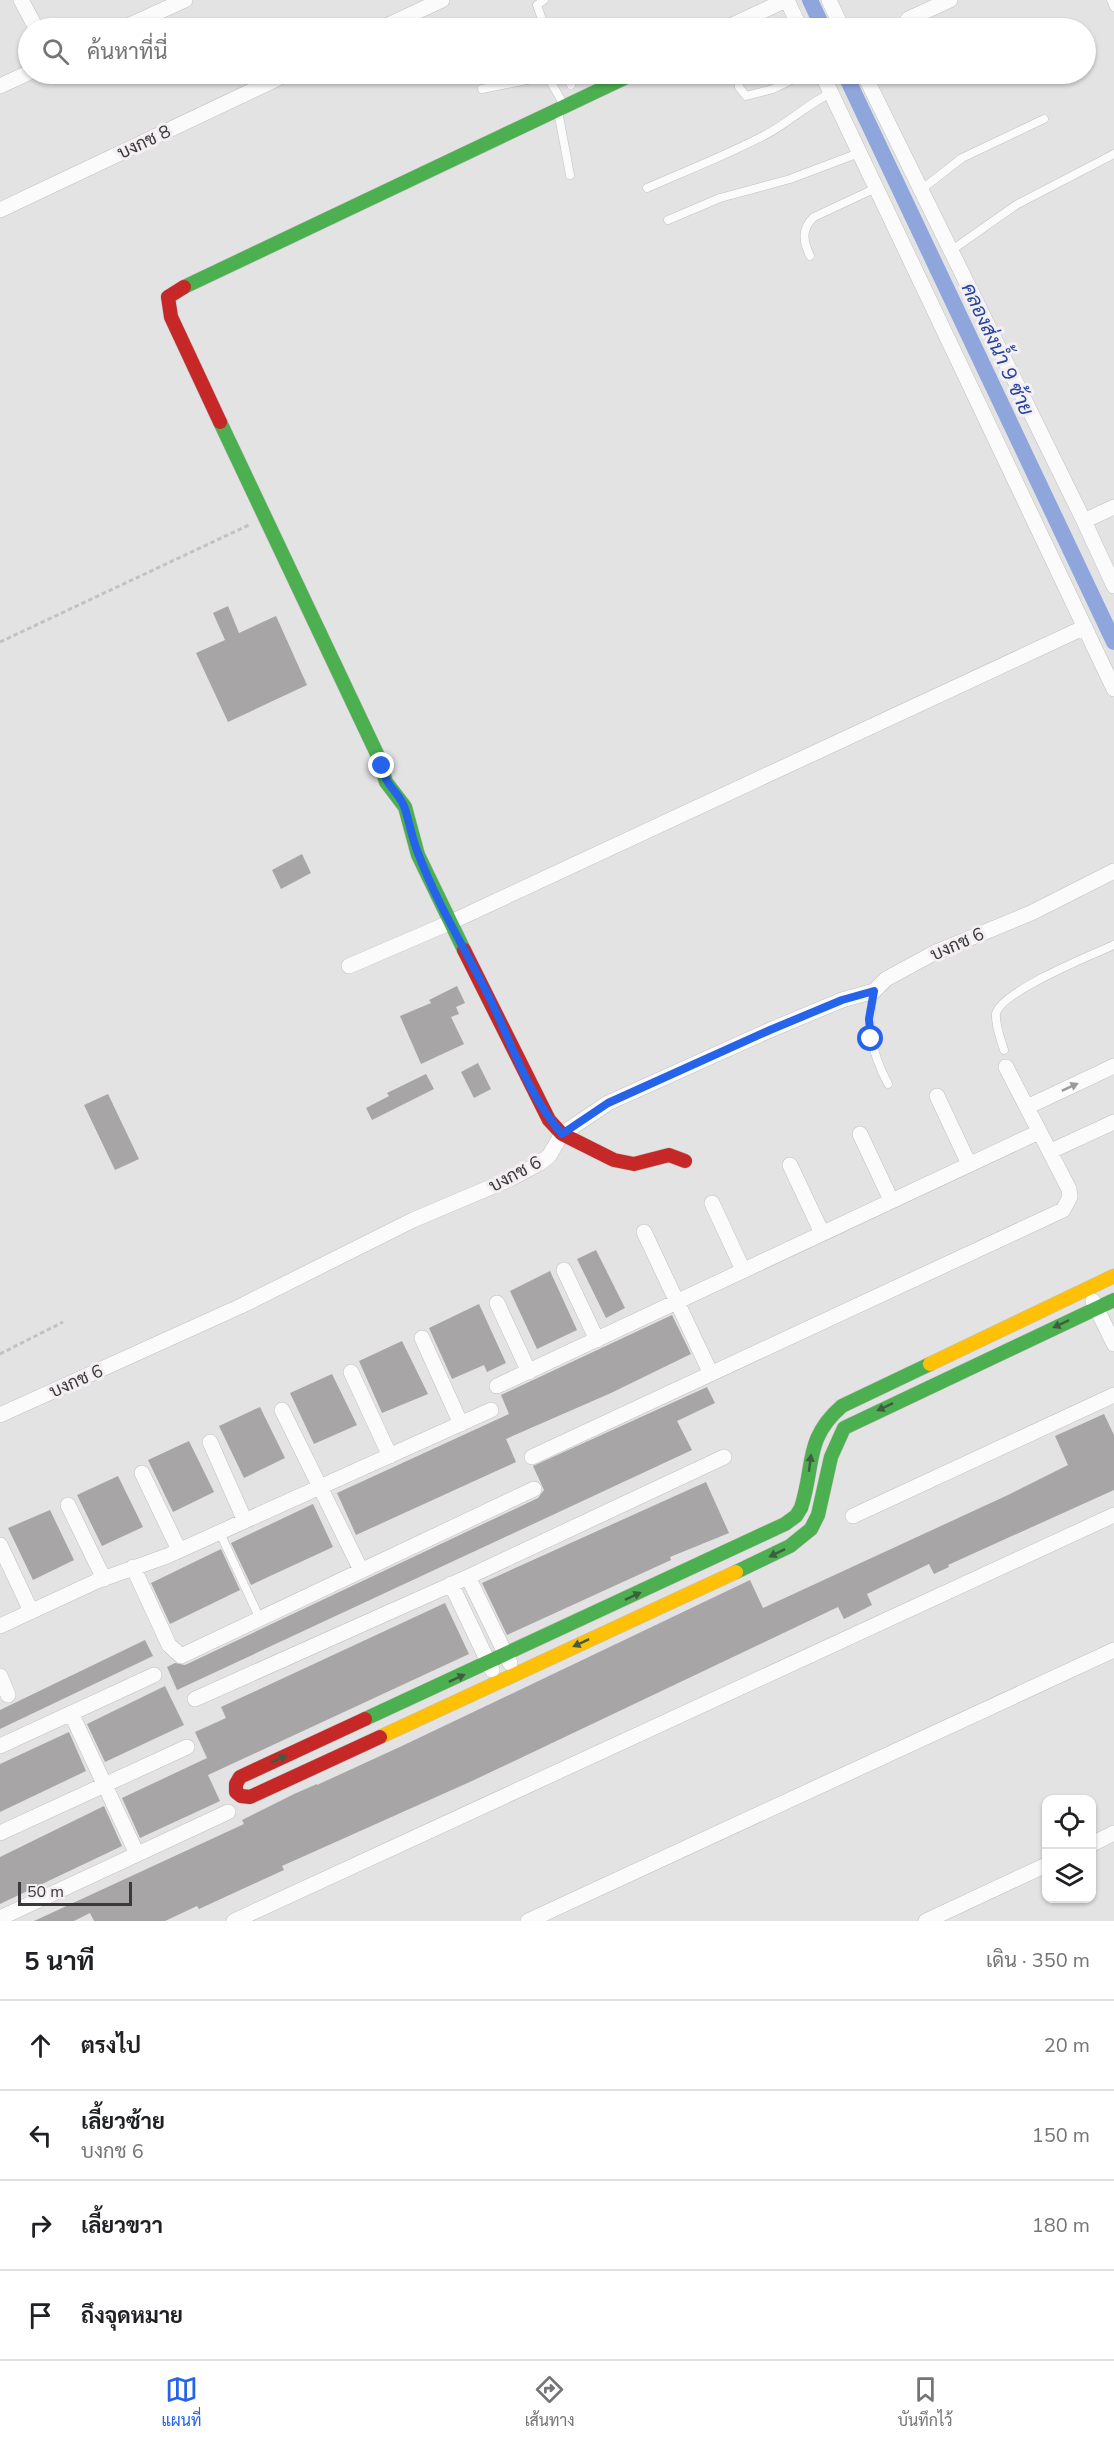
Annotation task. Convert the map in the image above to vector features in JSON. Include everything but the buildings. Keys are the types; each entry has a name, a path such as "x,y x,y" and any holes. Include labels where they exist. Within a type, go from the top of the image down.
{"street":[{"path":"21,0 31,18"},
{"path":"145,18 185,0"},
{"path":"403,18 442,0"},
{"path":"747,18 786,0 795,18"},
{"path":"829,0 837,18"},
{"path":"910,18 945,1"},
{"path":"0,86 18,78"},
{"name":"บงกช 8","path":"0,210 266,84"},
{"path":"612,84 186,285 168,297 171,317 378,756 386,782 405,807 418,855 449,923 485,989 549,1120 562,1134 600,1155 625,1163 634,1164 662,1155 685,1161"},
{"path":"827,84 1114,689"},
{"path":"869,84 1114,586"},
{"path":"1084,521 1114,507"},
{"path":"349,966 449,923 1085,627"},
{"name":"บงกช 6","path":"0,1415 241,1306 413,1220 510,1179 545,1160 562,1134 608,1103 770,1030 842,1000 874,991 886,979 934,953 1031,913 1114,871"},
{"path":"1027,1107 1114,1066"},
{"path":"532,1457 1063,1210 1070,1197 1068,1189 1051,1151 1006,1067"},
{"path":"937,1096 969,1164"},
{"path":"1051,1151 1114,1122"},
{"path":"497,1386 1039,1132"},
{"path":"860,1134 891,1200"},
{"path":"790,1165 822,1233"},
{"path":"712,1203 743,1270"},
{"path":"644,1232 711,1374"},
{"path":"564,1270 597,1340"},
{"path":"1110,1278 1114,1298 844,1428 834,1445 823,1488 820,1512 811,1529 800,1540 782,1551 250,1797 241,1796 236,1791 236,1784 240,1777 489,1664 788,1523 800,1511 817,1431 828,1416 842,1406 1087,1288 1110,1278"},
{"path":"1087,1288 1114,1344"},
{"path":"497,1303 529,1372"},
{"path":"422,1338 461,1424"},
{"path":"351,1372 390,1456"},
{"path":"853,1516 1114,1395"},
{"path":"282,1410 361,1570"},
{"path":"0,1626 104,1579 220,1533 491,1410"},
{"path":"210,1442 245,1521"},
{"path":"195,1699 468,1577 724,1457"},
{"path":"142,1473 179,1550"},
{"path":"807,1486 823,1488"},
{"path":"133,1568 169,1645 181,1656 534,1489"},
{"path":"68,1505 104,1579"},
{"path":"234,1921 1114,1515"},
{"path":"0,1545 31,1611"},
{"path":"468,1577 515,1673"},
{"path":"451,1584 498,1681"},
{"path":"528,1921 1114,1650"},
{"path":"0,1746 153,1675"},
{"path":"0,1676 8,1695"},
{"path":"71,1713 137,1854"},
{"path":"0,1833 187,1747"},
{"path":"0,1918 228,1812"},
{"path":"1096,1842 1114,1833"},
{"path":"926,1921 1042,1867"}],"lane":[{"path":"541,18 537,5 544,0"},
{"path":"1111,0 1114,7"},
{"path":"482,89 505,84"},
{"path":"551,84 561,108 570,175"},
{"path":"738,84 746,96 773,89 782,84"},
{"path":"647,188 765,136 814,101 831,93"},
{"path":"922,189 962,158 1044,119"},
{"path":"668,220 720,198 790,179 859,153"},
{"path":"952,250 1016,205 1114,154"},
{"path":"810,256 805,244 804,232 807,223 814,217 876,188"},
{"path":"1004,1050 996,1015 1000,1005 1008,997 1030,984 1114,945"},
{"path":"874,991 869,1019 871,1039 875,1059 888,1084"},
{"path":"220,1533 260,1619"}],"path":[{"path":"0,642 265,517"},
{"path":"0,1354 63,1322"}],"waterway":[{"name":"คลองส่งน้ำ 9 ซ้าย","path":"810,0 818,18"},
{"name":"คลองส่งน้ำ 9 ซ้าย","path":"850,84 1114,642"}],"traffic: fast":[{"path":"184,287 612,84"},
{"path":"220,422 378,756 386,782 405,807 418,855 464,950"},
{"path":"736,1572 790,1546 811,1529 818,1515 831,1457 844,1428 1114,1300"},
{"path":"365,1719 785,1524 796,1516 801,1508 812,1453 816,1441 830,1418 842,1406 930,1364"}],"traffic: slow":[{"path":"930,1364 1114,1276"},
{"path":"380,1737 736,1572"}],"traffic: jam":[{"path":"184,287 168,297 171,317 220,422"},
{"path":"464,950 549,1120 562,1134 614,1160 634,1164 669,1155 685,1161"},
{"path":"365,1719 240,1777 236,1784 236,1792 241,1796 250,1797 380,1737"}],"route":[{"path":"382,766 386,782 405,807 418,855 449,923 485,989 549,1120 562,1134 608,1103 770,1030 858,994 874,991 869,1011 871,1039"}]}
